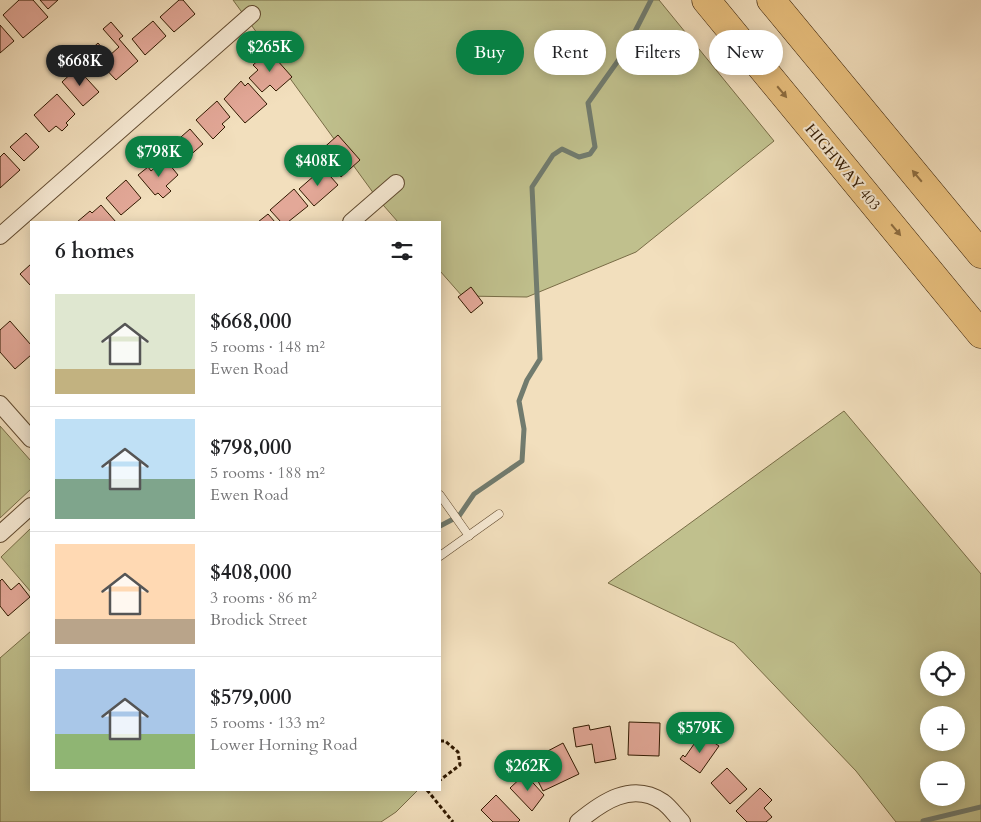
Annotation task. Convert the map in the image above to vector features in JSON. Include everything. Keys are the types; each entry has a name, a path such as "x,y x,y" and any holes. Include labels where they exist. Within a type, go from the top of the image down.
{"highway":[{"name":"HIGHWAY 403","path":"706,0 981,334"},
{"path":"771,0 981,254"}],"street":[{"path":"0,236 252,14"},
{"path":"352,221 396,183"},
{"path":"0,404 30,438"},
{"path":"0,534 30,507"},
{"path":"578,822 604,801 624,794 641,794 662,802 682,822"}],"lane":[{"path":"441,496 469,536"},
{"path":"441,555 500,514"}],"path":[{"path":"441,741 444,741 458,752 460,765 441,779"},
{"path":"428,791 453,822"}],"green space":[{"path":"233,0 659,0 683,30 616,30 616,75 699,75 699,49 709,61 709,75 720,75 774,141 636,252 527,297 462,296 441,272 441,221 397,221 377,198"},
{"path":"844,411 981,574 981,822 896,822 856,771 734,643 608,583"},
{"path":"0,426 30,460 30,490 0,518"},
{"path":"30,529 30,591 1,557"},
{"path":"30,632 30,791 417,791 396,812 381,822 0,822 0,658"}],"building":[{"path":"19,0 33,0 48,17 23,38 3,15"},
{"path":"40,0 58,0 48,9"},
{"path":"179,0 183,0 195,14 174,32 160,17"},
{"path":"153,21 166,36 145,55 132,39"},
{"path":"111,22 123,36 119,39 138,61 116,80 87,53 98,43 109,56 119,47 103,29"},
{"path":"0,25 14,41 0,53"},
{"path":"269,51 292,77 276,91 270,85 262,92 249,78 258,70 253,65"},
{"path":"77,68 99,92 83,106 62,82"},
{"path":"241,81 245,86 248,83 267,104 245,123 224,99"},
{"path":"57,94 75,114 66,123 68,125 62,131 56,126 49,132 34,115"},
{"path":"217,101 230,117 222,124 225,127 213,139 196,120"},
{"path":"190,129 203,144 181,166 172,155 178,149 173,144"},
{"path":"26,133 39,147 24,161 10,147"},
{"path":"338,135 360,160 341,177 319,152"},
{"path":"4,153 20,170 0,188 0,157"},
{"path":"165,159 178,175 166,186 171,191 163,198 158,193 155,195 138,175 148,167 151,171"},
{"path":"323,168 338,185 314,206 299,189"},
{"path":"126,180 141,198 121,215 106,198"},
{"path":"294,189 308,206 289,221 280,221 270,210"},
{"path":"101,205 115,221 78,221 90,211 92,213"},
{"path":"268,214 274,221 259,221"},
{"path":"30,265 30,285 20,274"},
{"path":"471,287 483,303 471,313 458,297"},
{"path":"10,321 30,344 30,356 15,369 0,352 0,330"},
{"path":"2,579 11,590 19,583 30,597 8,616 0,606 0,581"},
{"path":"629,722 660,723 659,756 628,755"},
{"path":"589,725 590,730 610,726 616,759 595,763 592,744 576,747 573,728"},
{"path":"701,734 719,746 700,773 680,759 683,755 685,757"},
{"path":"563,743 579,774 543,791 534,773 549,765 544,753"},
{"path":"727,768 747,789 730,804 711,783"},
{"path":"525,774 544,795 532,811 510,788"},
{"path":"760,788 772,800 764,808 772,817 766,822 747,822 736,811"},
{"path":"496,795 520,820 518,822 493,822 481,810"}],"waterway":[{"path":"441,525 459,516 474,494 522,461 524,429 519,401 527,380 540,359 532,187 553,155 562,149 579,157 590,154 595,147 588,103 625,51 651,0"},
{"path":"923,821 981,807"}]}
